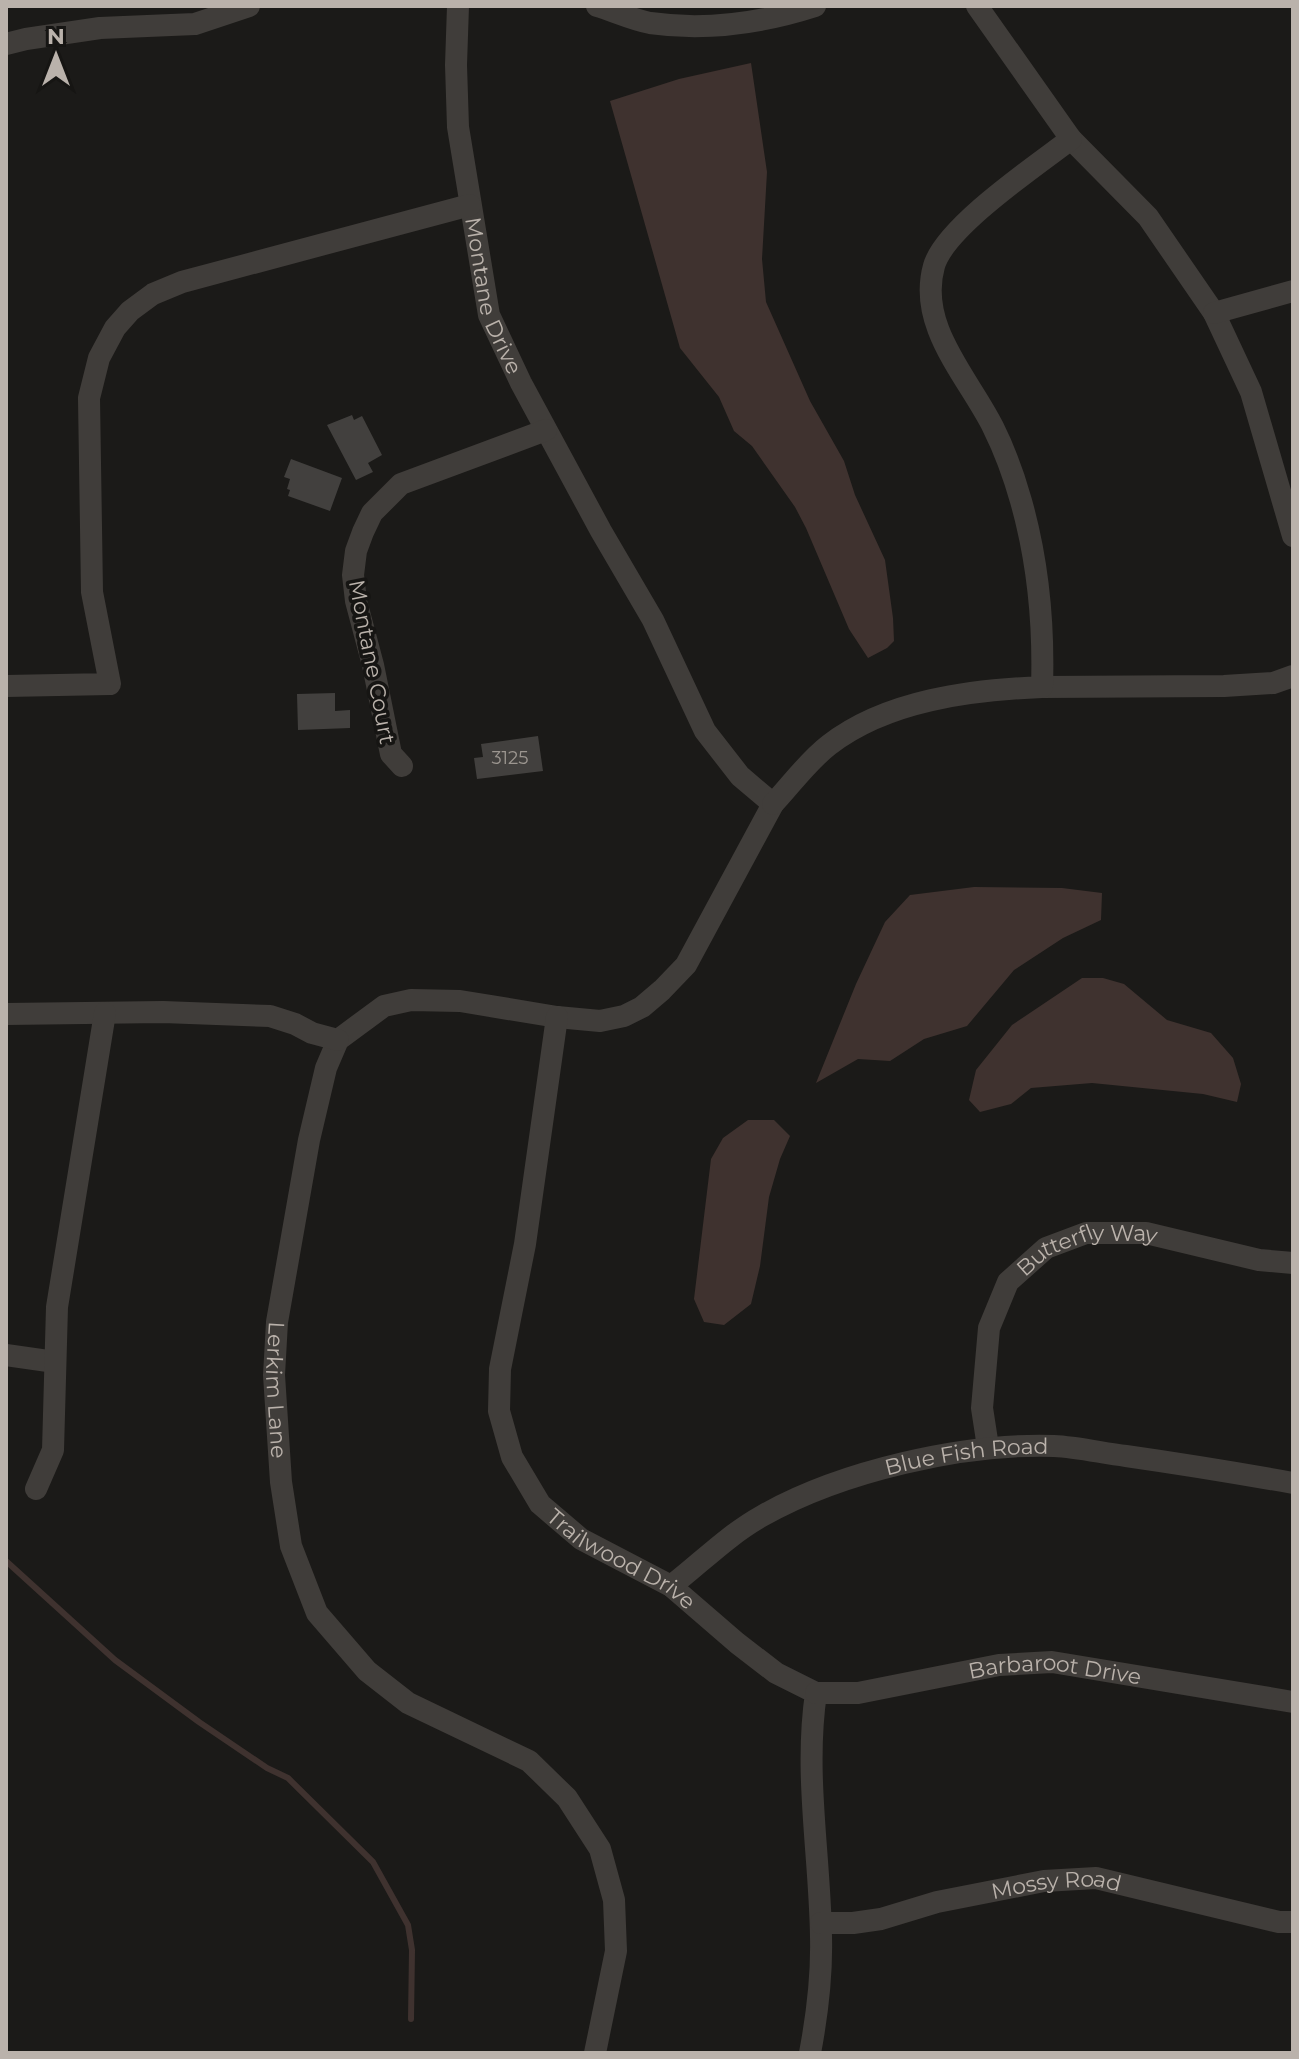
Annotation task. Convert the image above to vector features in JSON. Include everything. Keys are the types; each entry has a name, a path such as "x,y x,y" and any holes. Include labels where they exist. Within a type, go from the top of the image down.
{"street":[{"path":"6,44 100,28 195,24 249,6"},
{"name":"Montane Drive","path":"458,6 458,127 489,315 546,430 653,620 705,731 740,776 773,804"},
{"path":"597,6 649,23 698,26 774,19 815,6"},
{"path":"977,6 1071,139 1148,217 1214,313 1251,392 1293,536"},
{"path":"1042,687 1043,637 1038,590 1021,500 993,427 947,349 931,306 934,265 959,227 1071,139"},
{"path":"6,686 110,684 92,592 89,398 99,358 115,328 130,311 153,294 182,282 470,205"},
{"path":"1214,313 1293,291"},
{"name":"Montane Court","path":"402,766 391,754 356,601 353,575 356,551 363,532 372,513 401,484 546,430"},
{"path":"6,1014 270,1016 338,1040 384,1006 411,1000 460,1001 600,1021 624,1016 642,1007 686,965 773,804 828,745 876,718 918,704 994,689 1224,686 1273,683 1293,676"},
{"path":"36,1489 53,1450 57,1307 105,1013"},
{"name":"Trailwood Drive","path":"557,1017 525,1244 500,1369 499,1411 512,1457 540,1504 581,1539 671,1586 776,1673 816,1693"},
{"name":"Lerkim Lane","path":"338,1040 326,1068 309,1140 277,1322 274,1375 281,1482 291,1546 317,1613 367,1671 408,1703 529,1761 567,1798 600,1849 614,1900 616,1951 595,2053"},
{"name":"Butterfly Way","path":"988,1447 982,1408 989,1328 1008,1282 1046,1248 1086,1233 1146,1233 1259,1260 1293,1263"},
{"path":"6,1355 55,1362"},
{"name":"Blue Fish Road","path":"671,1586 728,1536 805,1495 868,1474 988,1447 1056,1446 1293,1483"},
{"name":"Barbaroot Drive","path":"816,1693 858,1693 999,1665 1052,1662 1293,1702"},
{"path":"810,2053 816,2020 821,1923 811,1764 816,1693"},
{"name":"Mossy Road","path":"821,1923 881,1919 937,1902 1044,1881 1096,1878 1279,1922 1293,1922"}],"shaded area":[{"path":"751,63 767,172 762,259 766,302 810,401 844,461 855,495 885,560 894,641 868,658 849,629 795,507 752,446 734,431 719,397 680,348 610,101 679,79"},
{"path":"974,887 1062,888 1102,893 1101,920 1063,938 1014,970 967,1026 924,1039 890,1061 858,1059 816,1083 885,922 910,895"},
{"path":"1082,978 1103,978 1124,984 1167,1020 1211,1033 1233,1058 1241,1084 1237,1102 1203,1094 1092,1083 1031,1088 1011,1104 980,1112 969,1100 976,1070 1012,1025"},
{"path":"748,1120 774,1120 790,1136 769,1197 760,1266 751,1304 724,1325 704,1322 694,1299 711,1159 723,1138"}],"building":[{"path":"352,415 354,420 362,416 382,455 368,463 373,472 356,480 327,425"},
{"path":"291,459 342,478 330,511 288,496 290,479 284,477"},
{"path":"335,693 335,711 350,710 350,728 298,730 297,694"},
{"path":"538,736 543,771 477,779 474,758 483,757 481,744"}],"waterway":[{"path":"6,1561 115,1660 199,1722 267,1768 288,1778 373,1862 408,1925 412,1950 411,2019"}]}
